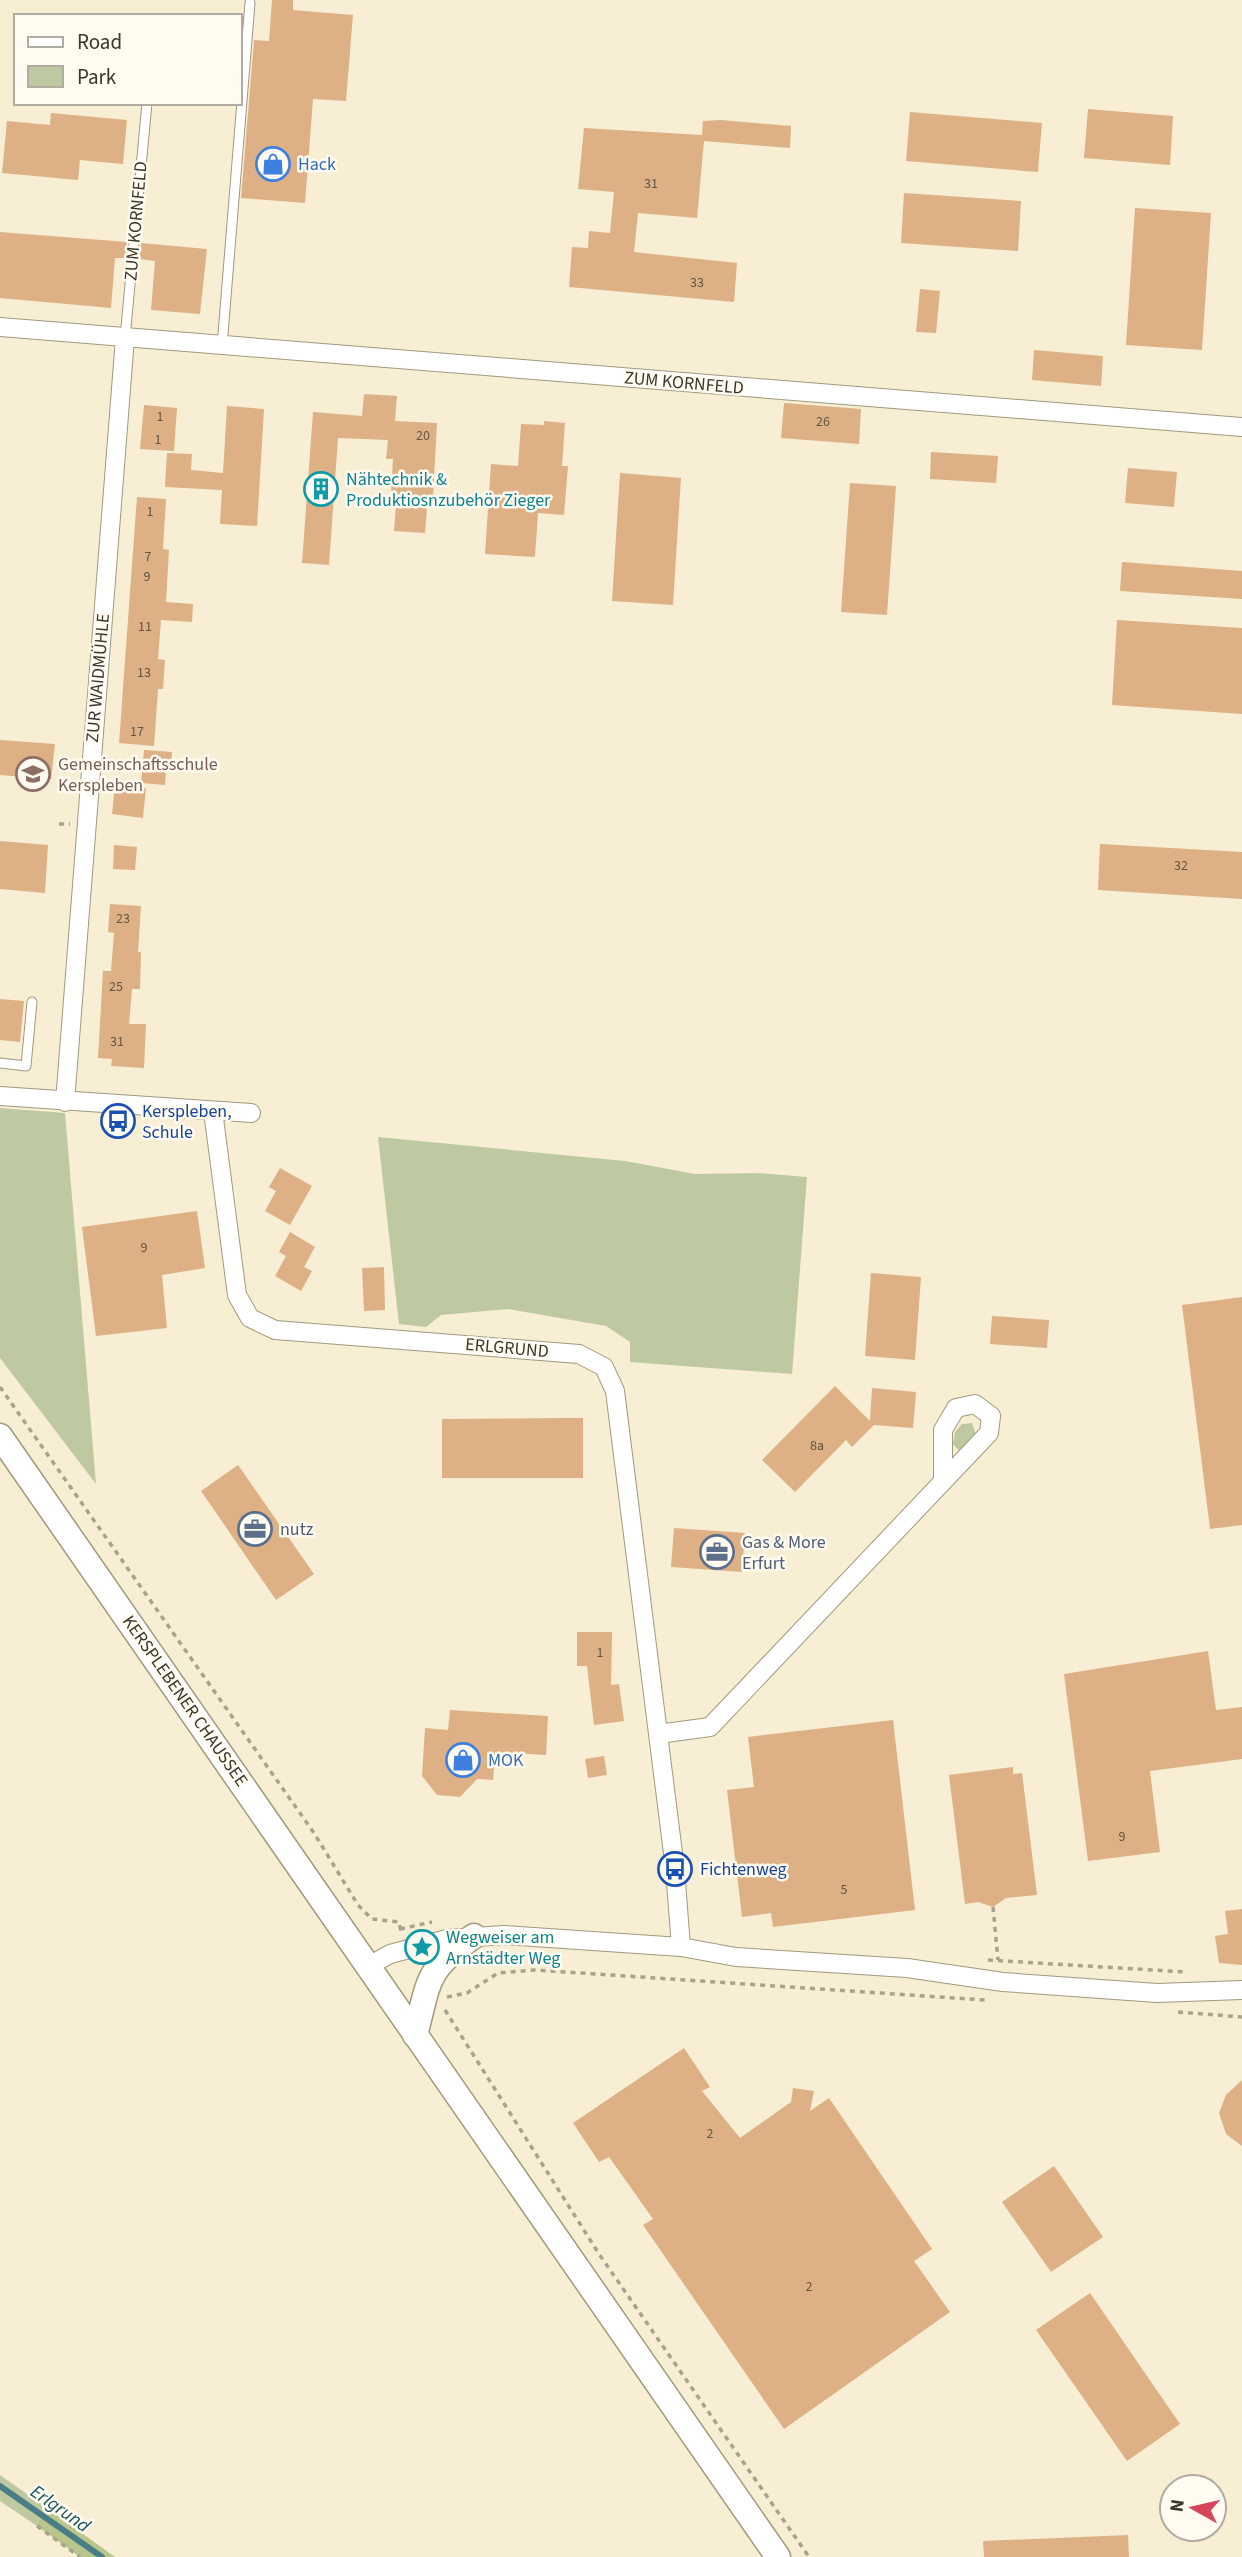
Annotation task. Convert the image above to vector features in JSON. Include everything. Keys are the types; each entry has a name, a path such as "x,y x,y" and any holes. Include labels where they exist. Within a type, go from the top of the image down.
{"main road":[{"name":"KERSPLEBENER CHAUSSEE","path":"0,1436 778,2557"},
{"path":"415,2035 424,2004 449,1954 474,1936"}],"street":[{"name":"ZUM KORNFELD","path":"0,327 1242,427"},
{"name":"ZUR WAIDMÜHLE","path":"65,1102 125,338"},
{"path":"0,1096 251,1113"},
{"name":"ERLGRUND","path":"214,1111 237,1295 250,1318 275,1329 579,1354 604,1367 615,1391 676,1869 681,1947"},
{"path":"658,1734 709,1727 943,1480"},
{"path":"368,1967 381,1958 447,1939 504,1935 681,1947 711,1955 907,1968 1003,1982 1157,1993 1242,1990"}],"lane":[{"path":"242,101 250,3"},
{"name":"ZUM KORNFELD","path":"125,338 147,105"},
{"path":"222,346 242,105"},
{"path":"0,1063 26,1066 32,1002"}],"path":[{"path":"0,1387 314,1833 358,1905 372,1919 399,1922 404,1951"},
{"path":"993,1907 998,1960"},
{"path":"430,1993 467,1993 498,1973 535,1970 989,2000"},
{"path":"430,1993 598,2254 809,2557"},
{"path":"1177,2012 1242,2017"},
{"path":"37,2526 80,2557"}],"green space":[{"path":"0,1108 65,1113 96,1484 0,1358"},
{"path":"378,1137 625,1161 695,1174 759,1173 807,1177 792,1374 630,1362 630,1342 606,1326 508,1309 441,1315 426,1327 399,1324"},
{"path":"972,1423 976,1435 961,1450 957,1449 953,1444 955,1432 962,1424"},
{"path":"0,2475 44,2506 37,2526 0,2501"},
{"path":"44,2506 115,2557 80,2557 37,2526"}],"building":[{"path":"272,0 293,0 293,10 353,15 346,101 313,99 305,203 241,198 254,40 269,41"},
{"path":"1088,109 1173,116 1170,165 1084,158"},
{"path":"910,112 1042,123 1038,172 906,161"},
{"path":"51,113 127,120 123,164 80,160 78,180 2,173 7,121 50,125"},
{"path":"703,121 791,126 790,148 704,141 697,218 638,213 634,252 737,263 734,302 569,287 572,247 588,248 589,231 610,233 614,192 578,189 584,128 702,135"},
{"path":"904,193 1021,201 1018,251 901,243"},
{"path":"1135,208 1211,213 1202,350 1126,345"},
{"path":"0,232 127,242 125,258 115,258 111,308 0,298"},
{"path":"141,243 207,249 200,314 151,310 155,261 139,259"},
{"path":"920,289 940,291 936,333 916,332"},
{"path":"1034,350 1103,356 1101,386 1032,380"},
{"path":"364,394 397,396 395,421 437,423 433,496 428,495 425,533 394,531 397,493 391,493 393,459 386,459 388,440 338,438 329,565 302,563 313,412 362,416"},
{"path":"784,403 861,409 859,444 781,438"},
{"path":"144,405 177,408 174,451 140,449"},
{"path":"227,406 264,409 257,526 220,524 222,490 165,487 167,453 192,454 191,470 223,473"},
{"path":"544,421 565,423 562,466 568,466 564,515 538,513 535,557 485,554 491,464 518,466 521,424 544,425"},
{"path":"931,452 998,456 996,483 930,479"},
{"path":"1128,468 1177,472 1174,507 1125,503"},
{"path":"620,473 681,478 673,605 612,601"},
{"path":"850,483 896,486 887,615 841,612"},
{"path":"137,497 166,499 163,549 169,550 166,602 193,604 192,622 161,620 158,659 165,660 163,689 158,689 154,746 119,743"},
{"path":"1122,562 1242,571 1242,599 1120,591"},
{"path":"1117,620 1242,628 1242,714 1112,705"},
{"path":"0,740 55,744 51,779 0,775"},
{"path":"144,750 172,752 171,769 166,769 165,785 141,783"},
{"path":"115,785 146,788 143,818 112,814"},
{"path":"0,841 48,845 45,893 0,889"},
{"path":"1100,844 1242,852 1242,899 1098,890"},
{"path":"114,845 137,847 135,870 113,869"},
{"path":"110,904 141,906 138,952 141,952 140,989 132,989 129,1024 146,1024 144,1068 111,1066 112,1059 98,1058 103,971 111,971 114,933 108,932"},
{"path":"0,999 24,1001 20,1042 0,1040"},
{"path":"280,1168 312,1186 290,1225 265,1211 276,1191 269,1187"},
{"path":"197,1211 205,1268 162,1275 167,1328 96,1336 82,1227"},
{"path":"290,1232 315,1247 304,1267 312,1271 301,1291 275,1276 286,1256 279,1252"},
{"path":"384,1267 385,1310 364,1311 362,1268"},
{"path":"871,1273 921,1277 915,1360 865,1356"},
{"path":"1242,1297 1242,1525 1210,1529 1182,1305"},
{"path":"992,1316 1049,1320 1047,1348 990,1344"},
{"path":"835,1386 870,1421 872,1388 916,1392 913,1428 874,1425 852,1447 846,1440 795,1492 762,1460"},
{"path":"583,1418 583,1478 442,1478 442,1419"},
{"path":"238,1465 314,1574 276,1600 201,1491"},
{"path":"674,1528 745,1533 742,1572 671,1567"},
{"path":"577,1632 612,1632 611,1685 619,1684 624,1721 594,1725 587,1666 577,1666"},
{"path":"1208,1651 1216,1710 1242,1707 1242,1759 1150,1771 1160,1852 1088,1861 1064,1674"},
{"path":"450,1710 548,1716 546,1755 495,1752 493,1780 477,1779 460,1797 437,1795 422,1776 425,1728 448,1730"},
{"path":"893,1720 915,1910 773,1927 771,1913 742,1917 727,1790 754,1787 748,1737"},
{"path":"604,1756 607,1775 588,1778 585,1759"},
{"path":"1013,1767 1013,1774 1022,1773 1037,1895 1006,1898 993,1907 978,1902 965,1904 949,1775"},
{"path":"1242,1909 1242,1965 1219,1963 1215,1936 1228,1934 1225,1911"},
{"path":"684,2048 710,2087 702,2091 740,2138 791,2102 793,2088 814,2091 810,2111 829,2098 932,2249 914,2261 950,2312 784,2429 643,2225 653,2219 609,2157 599,2162 573,2123"},
{"path":"1242,2080 1242,2146 1226,2134 1219,2113 1226,2095"},
{"path":"1054,2166 1103,2237 1051,2272 1002,2202"},
{"path":"1090,2293 1180,2424 1127,2461 1036,2330"},
{"path":"1128,2535 1129,2557 984,2557 983,2541"}],"waterway":[{"name":"Erlgrund","path":"0,2486 102,2557"}],"place":[{"name":"Hack","path":"273,164"},
{"name":"Nähtechnik & Produktiosnzubehör Zieger","path":"321,489"},
{"name":"Gemeinschaftsschule Kerspleben","path":"33,774"},
{"name":"Kerspleben, Schule","path":"118,1121"},
{"name":"nutz","path":"255,1529"},
{"name":"Gas & More Erfurt","path":"717,1552"},
{"name":"MOK","path":"463,1760"},
{"name":"Fichtenweg","path":"675,1869"},
{"name":"Wegweiser am Arnstädter Weg","path":"422,1947"}]}
